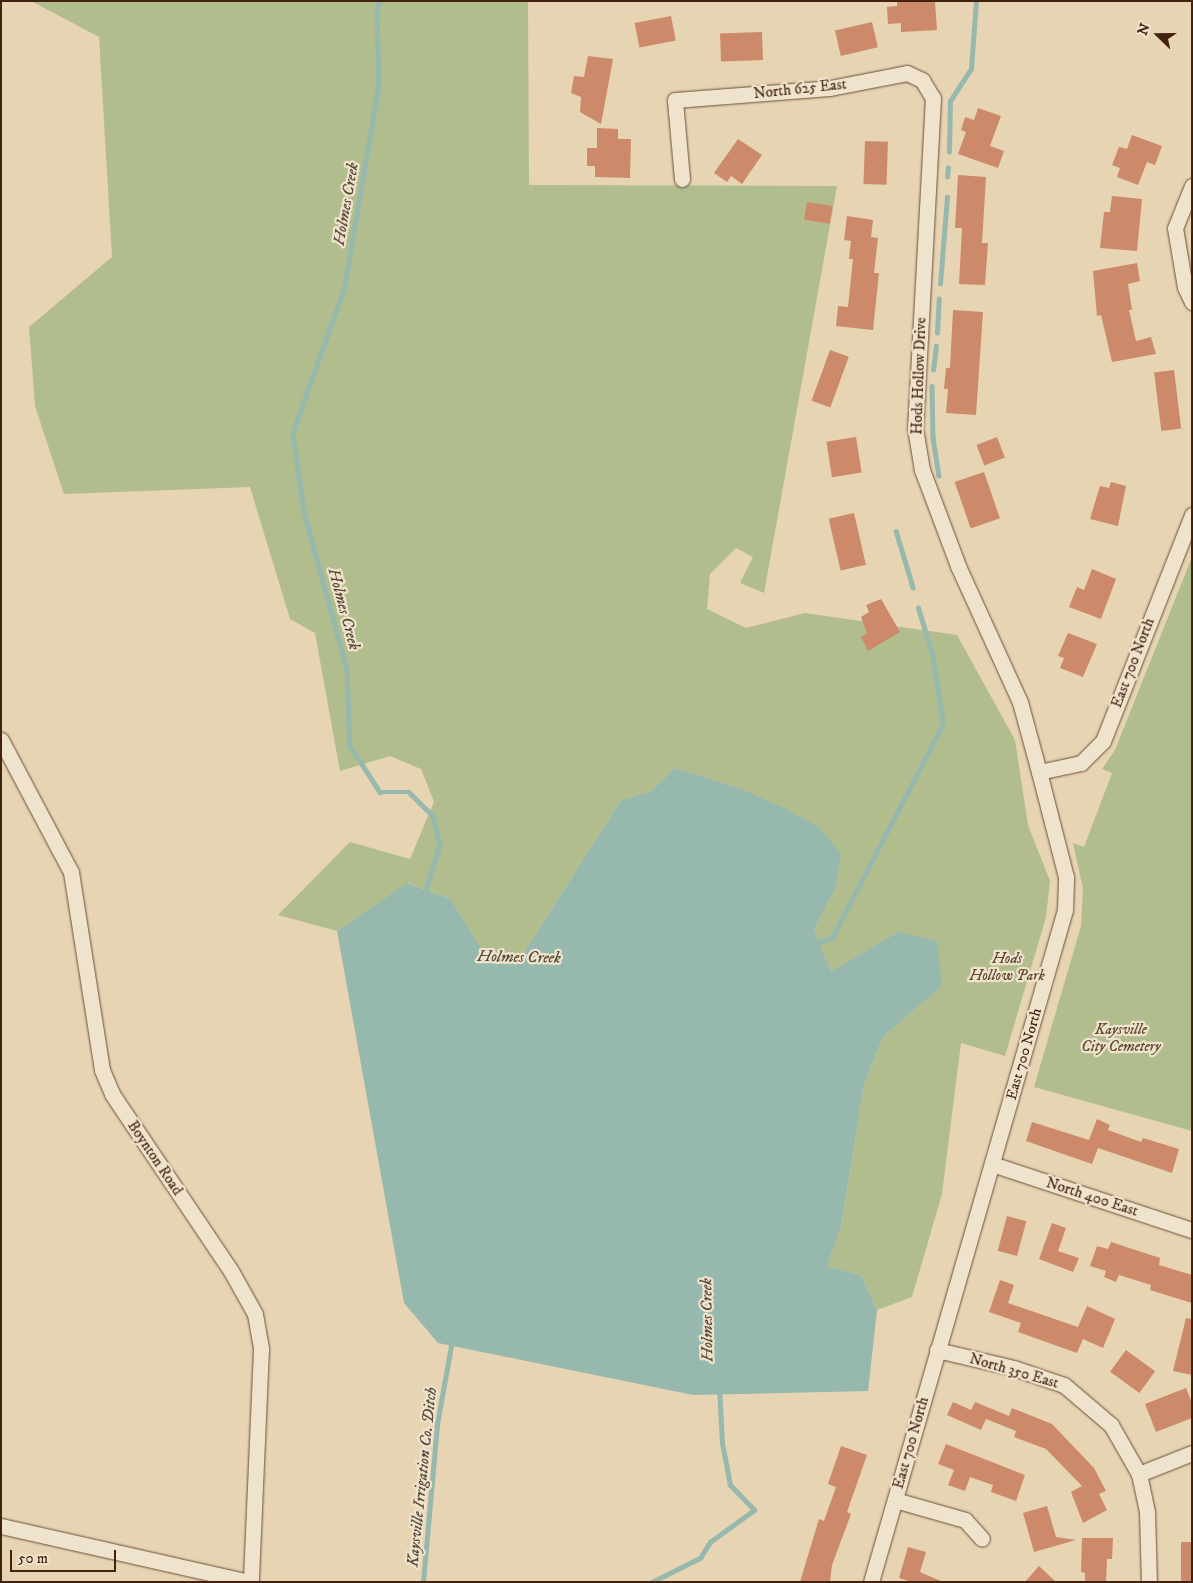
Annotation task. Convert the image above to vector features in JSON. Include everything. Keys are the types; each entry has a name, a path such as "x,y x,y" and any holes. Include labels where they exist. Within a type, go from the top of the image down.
{"street":[{"name":"North 625 East","path":"682,179 674,100 830,88 907,73 922,80"},
{"name":"Hods Hollow Drive","path":"922,80 933,98 915,428 922,470 958,566 1020,702 1038,772"},
{"path":"1192,186 1175,228 1184,286 1192,302"},
{"name":"East 700 North","path":"871,1582 1065,910 1066,877 1038,772 1081,764 1103,741 1192,514"},
{"name":"Boynton Road","path":"1,740 71,872 101,1051 102,1070 112,1094 231,1271 255,1314 261,1349 250,1582"},
{"name":"North 400 East","path":"992,1164 1192,1230"},
{"name":"North 350 East","path":"937,1350 1014,1368 1064,1385 1111,1425 1138,1474 1147,1512 1149,1582"},
{"path":"1138,1474 1192,1453"},
{"path":"895,1500 965,1520 982,1539"},
{"path":"1,1526 250,1582"}],"green space":[{"name":"Hods Hollow Park","path":"31,1 528,1 529,185 837,186 764,593 740,583 753,557 736,548 710,574 707,609 746,628 805,613 957,635 1015,740 1028,825 1050,881 1046,917 1005,1056 961,1043 942,1194 912,1297 877,1310 861,1275 827,1266 841,1227 864,1084 883,1037 942,986 898,932 831,971 814,930 836,887 840,852 819,827 737,787 675,768 651,791 621,800 516,965 489,963 451,899 408,883 337,931 278,915 350,842 410,859 434,802 421,769 390,756 340,771 315,633 290,619 250,487 64,494 35,406 29,327 112,257 99,37"},
{"name":"Kaysville City Cemetery","path":"1192,557 1192,1131 1034,1087 1081,926 1083,889 1073,843 1084,847 1112,773 1102,769 1115,750"}],"water":[{"path":"675,768 737,787 786,809 819,827 841,853 836,887 814,930 831,971 898,932 937,941 942,986 883,1037 864,1084 841,1227 827,1266 861,1275 877,1310 868,1391 693,1395 438,1343 404,1303 337,931 407,883 451,899 489,962 516,965 621,800 651,791"}],"building":[{"path":"897,1 935,1 937,30 901,32 901,23 888,24 887,7 897,6"},
{"path":"671,16 676,41 639,48 635,23"},
{"path":"872,22 878,47 841,56 835,31"},
{"path":"762,32 763,60 721,61 720,33"},
{"path":"588,56 613,59 601,124 580,112 581,97 571,93 574,76 584,77"},
{"path":"978,108 1001,116 990,146 1004,151 998,168 958,154 966,132 961,130 965,117 974,120"},
{"path":"597,128 618,129 618,139 631,139 630,178 595,177 595,166 587,166 587,148 597,148"},
{"path":"1132,135 1162,146 1155,165 1147,162 1138,185 1117,177 1120,168 1112,165 1119,147 1127,149"},
{"path":"738,139 762,155 742,184 731,176 727,182 714,173"},
{"path":"865,141 888,142 886,185 863,184"},
{"path":"958,175 986,177 982,243 988,243 985,285 959,284 962,228 955,228"},
{"path":"1112,196 1142,199 1137,251 1100,248 1104,212 1110,212"},
{"path":"807,202 833,206 830,224 804,220"},
{"path":"847,216 873,220 871,237 878,238 874,273 879,273 873,330 836,326 838,306 848,307 853,259 849,259 851,241 844,240"},
{"path":"1137,263 1140,281 1128,284 1132,310 1129,310 1136,341 1151,337 1156,354 1112,362 1101,315 1097,316 1093,271"},
{"path":"953,310 983,312 976,415 946,413 948,389 944,389 946,368 950,368"},
{"path":"830,350 849,357 830,408 812,401"},
{"path":"1174,370 1181,429 1161,431 1154,372"},
{"path":"856,437 862,473 832,477 826,442"},
{"path":"997,437 1005,458 984,465 976,445"},
{"path":"984,472 1000,518 971,528 955,482"},
{"path":"1111,482 1126,486 1118,526 1090,519 1100,486 1109,488"},
{"path":"854,513 866,565 841,570 829,519"},
{"path":"1092,569 1116,579 1101,619 1069,607 1077,587 1084,590"},
{"path":"881,599 900,632 868,651 861,637 867,633 861,617 869,612 866,605"},
{"path":"1068,633 1097,644 1083,677 1060,668 1064,658 1058,656"},
{"path":"1097,1119 1110,1125 1108,1130 1141,1142 1143,1138 1179,1149 1172,1173 1098,1148 1092,1164 1026,1141 1032,1122 1089,1140"},
{"path":"1007,1216 1026,1221 1017,1256 998,1251"},
{"path":"1052,1223 1066,1228 1058,1251 1079,1258 1073,1272 1039,1259"},
{"path":"1111,1242 1160,1258 1159,1265 1192,1275 1192,1303 1150,1290 1151,1285 1119,1275 1116,1282 1104,1277 1106,1271 1090,1266 1097,1246 1108,1249"},
{"path":"1000,1280 1014,1285 1008,1303 1078,1327 1087,1306 1115,1319 1103,1348 1083,1339 1077,1353 1018,1332 1021,1323 989,1312"},
{"path":"1186,1318 1192,1319 1192,1375 1173,1371"},
{"path":"1126,1350 1155,1371 1139,1393 1110,1372"},
{"path":"1186,1388 1192,1403 1192,1418 1156,1432 1145,1404"},
{"path":"953,1402 971,1410 975,1402 1009,1416 1012,1408 1052,1424 1094,1468 1106,1491 1099,1494 1107,1510 1083,1523 1071,1492 1082,1486 1046,1449 1014,1437 1016,1431 986,1419 981,1430 947,1415"},
{"path":"946,1444 1025,1475 1016,1501 991,1492 993,1485 970,1477 965,1491 948,1485 954,1470 938,1464"},
{"path":"841,1446 867,1455 847,1512 851,1514 832,1565 830,1582 800,1582 819,1519 824,1521 836,1487 828,1484"},
{"path":"1047,1506 1056,1537 1076,1540 1034,1552 1023,1513"},
{"path":"1082,1538 1113,1538 1112,1559 1107,1559 1106,1582 1085,1582 1085,1573 1081,1572"},
{"path":"1181,1542 1192,1542 1192,1582 1181,1582"},
{"path":"908,1547 926,1552 920,1572 943,1582 912,1582 899,1578"},
{"path":"1039,1566 1056,1582 1025,1582"}],"waterway":[{"name":"Holmes Creek","path":"380,1 377,11 379,85 345,287 293,433 304,512 347,669 350,746 380,792 409,792 433,816 440,845 426,890 427,895"},
{"path":"949,152 950,101 971,69 976,1"},
{"path":"947,177 948,168"},
{"path":"940,284 947,197"},
{"path":"937,333 939,299"},
{"path":"933,370 936,346"},
{"path":"932,386 933,438 939,476"},
{"path":"896,531 913,587"},
{"path":"815,943 832,938 943,724 932,654 918,608"},
{"name":"Kaysville Irrigation Co. Ditch","path":"423,1582 437,1424 451,1346"},
{"name":"Holmes Creek","path":"652,1582 700,1558 710,1542 754,1510 730,1485 722,1443 719,1388"}]}
